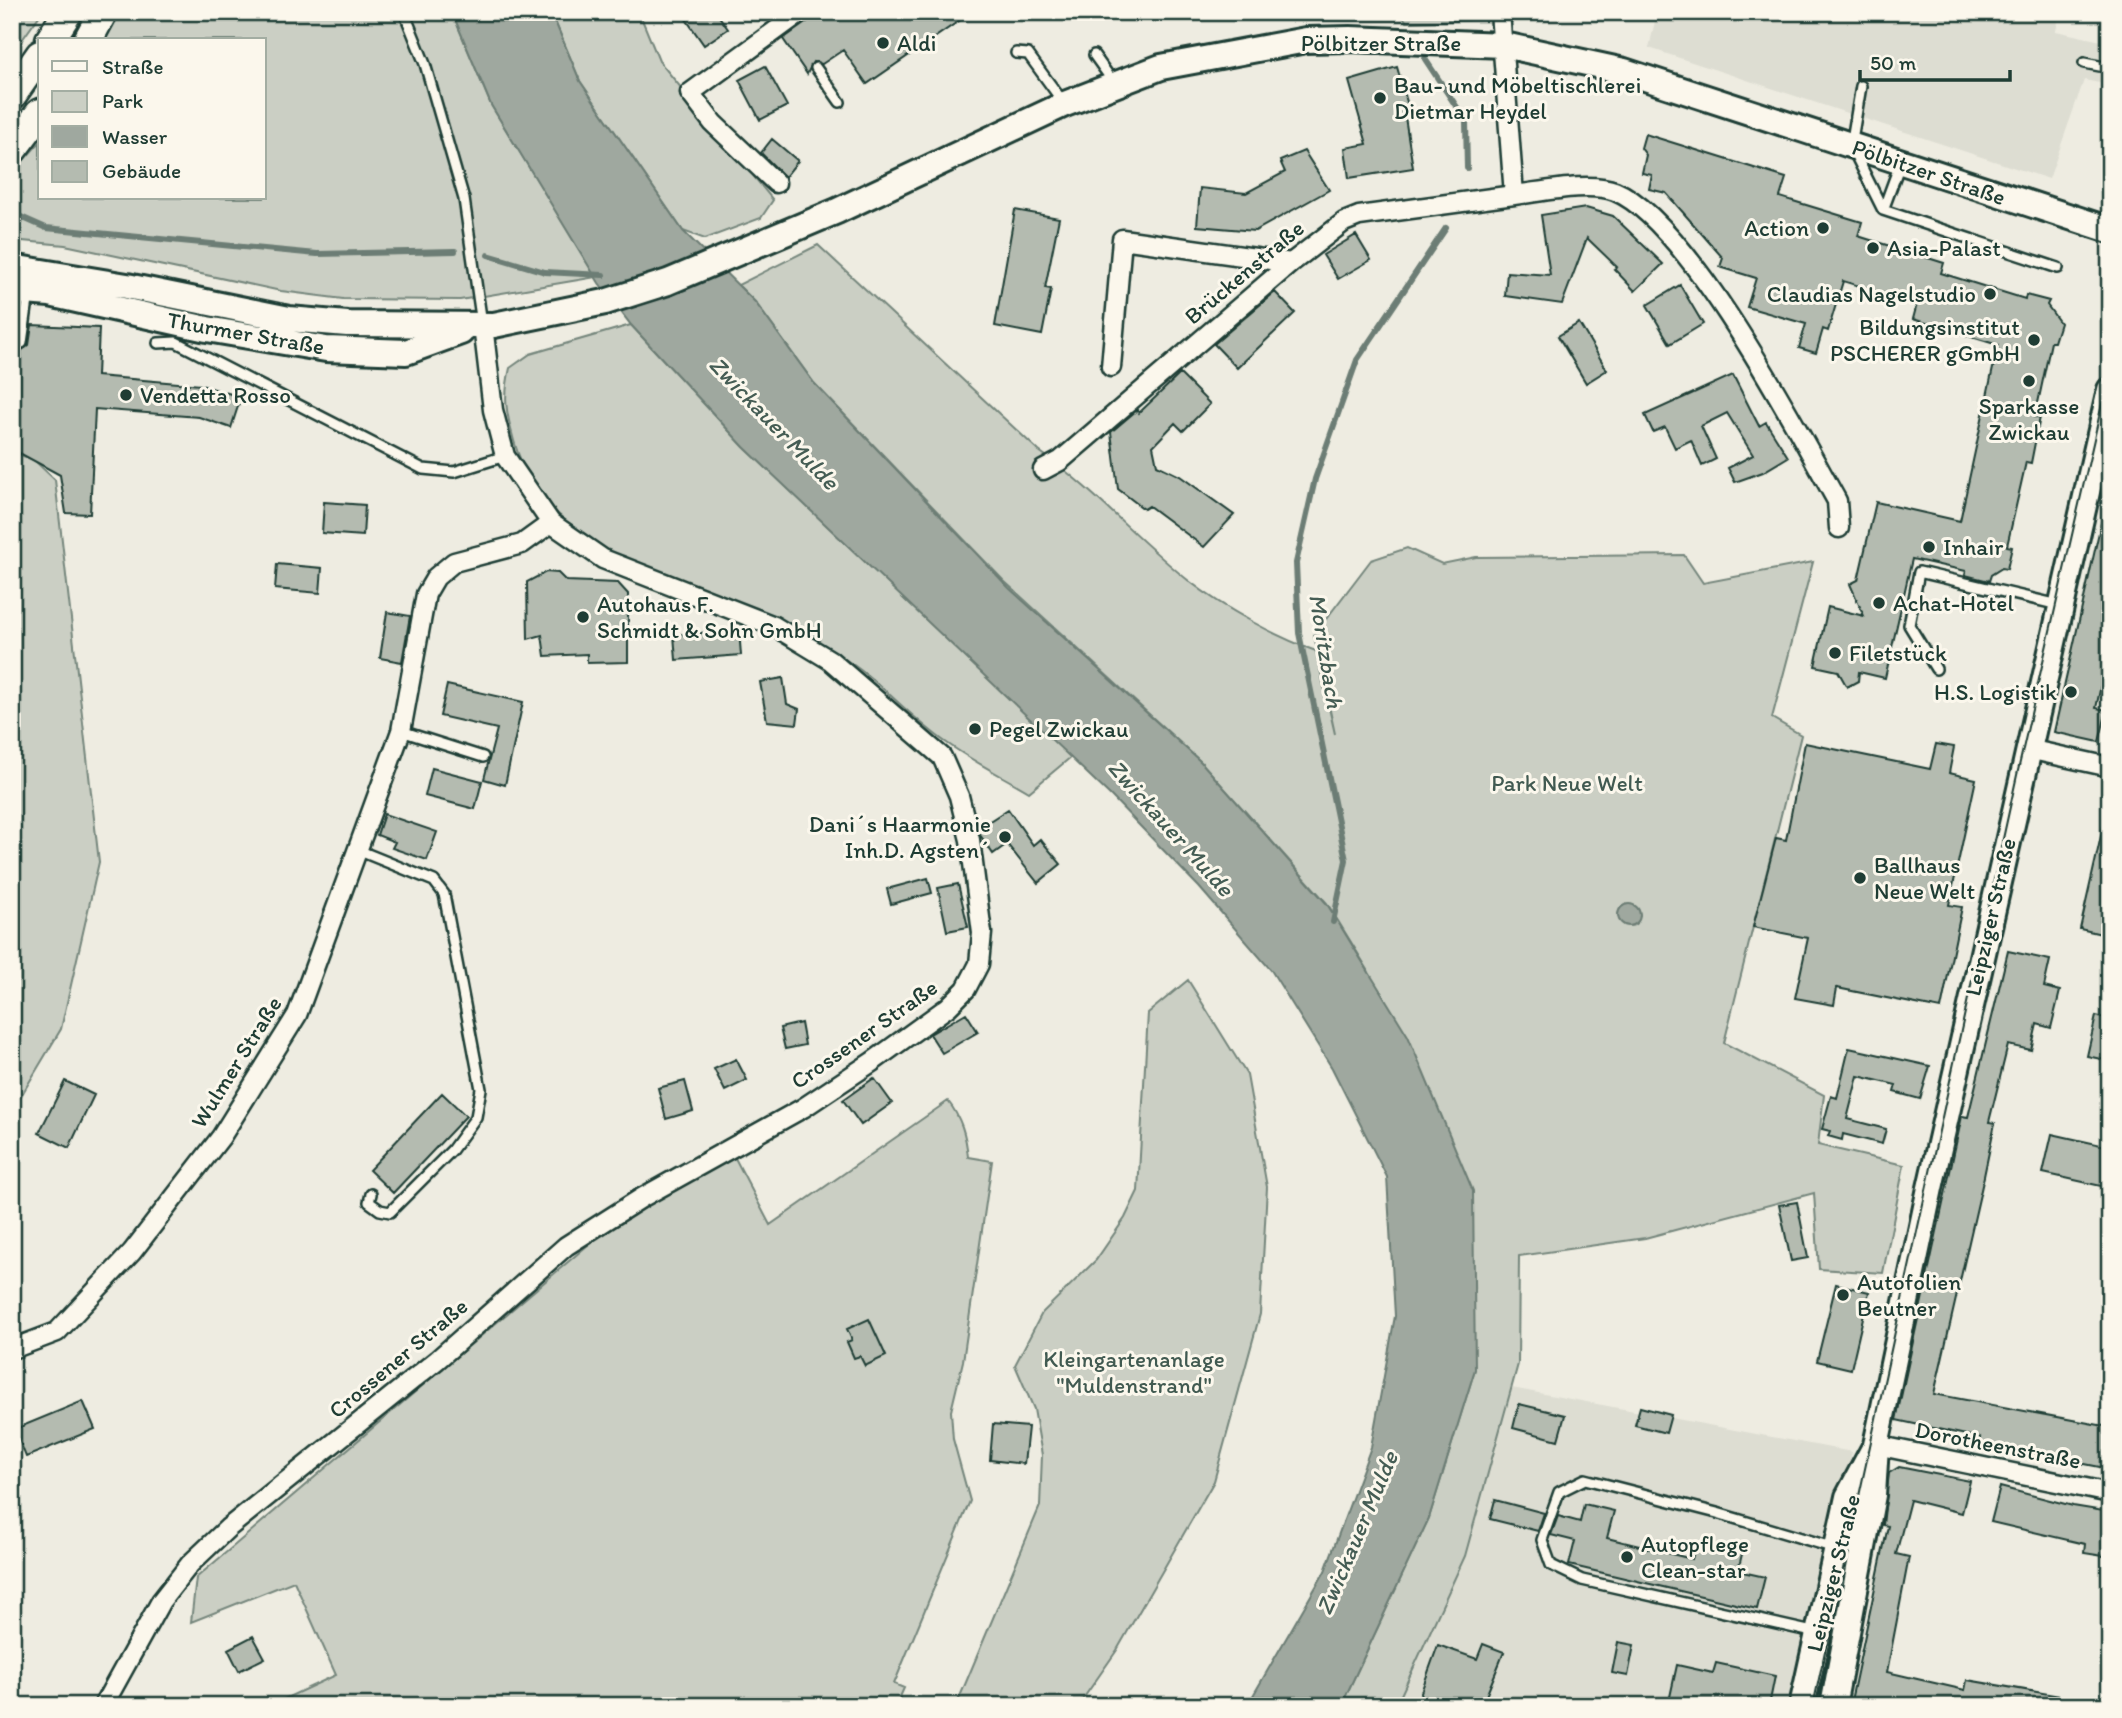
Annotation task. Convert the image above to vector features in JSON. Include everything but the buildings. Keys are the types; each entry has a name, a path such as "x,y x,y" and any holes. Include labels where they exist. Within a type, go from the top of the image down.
{"main road":[{"path":"51,38 68,12"},
{"path":"89,38 103,12"},
{"path":"12,95 38,58"},
{"path":"12,150 38,116"}],"street":[{"path":"776,183 713,123 690,93 801,12"},
{"path":"1500,12 1514,195"},
{"name":"Pölbitzer Straße","path":"787,231 1065,104 1161,67 1306,40 1417,39 1504,45 1635,74 1900,164 2110,230"},
{"name":"Brückenstraße","path":"1042,470 1060,461 1291,263 1344,222 1359,216 1571,188 1614,190 1639,205 1673,239 1755,357 1837,501 1839,528"},
{"name":"Thurmer Straße","path":"21,280 127,286 289,319 347,324 480,325 581,308 668,282 787,231"},
{"path":"1111,367 1122,239 1291,263"},
{"name":"Crossener Straße","path":"103,1706 161,1601 190,1564 228,1528 436,1360 566,1246 643,1197 803,1108 872,1062 947,1007 966,989 979,964 982,933 970,840 959,796 942,757 830,660 774,626 603,559 551,523 505,456 493,410 480,325"},
{"name":"Leipziger Straße","path":"1833,1706 1873,1495 1876,1445 1930,1188 2110,390"},
{"name":"Wulmer Straße","path":"12,1349 57,1332 132,1252 221,1137 297,1015 360,851 401,731 426,594 436,577 454,562 522,544 551,523"},
{"path":"2028,749 2110,767"},
{"name":"Leipziger Straße","path":"1802,1706 1848,1497 1876,1445"},
{"name":"Dorotheenstraße","path":"1876,1445 2110,1493"}],"lane":[{"path":"404,12 425,64 464,199 480,325"},
{"path":"1016,53 1028,54 1065,104"},
{"path":"1094,55 1115,84"},
{"path":"2084,63 2110,68"},
{"path":"816,68 841,102"},
{"path":"1861,86 1851,146 1883,210 2059,268"},
{"path":"1883,210 1900,164"},
{"path":"21,280 22,343"},
{"name":"Thurmer Straße","path":"158,343 176,342 423,469 454,472 505,456"},
{"path":"1936,669 1909,625 1919,572 2061,606"},
{"path":"401,731 483,757"},
{"path":"360,851 434,881 444,894 481,1089 476,1117 452,1150 390,1212 380,1210 369,1202 371,1194"},
{"path":"1817,1634 1582,1580 1551,1565 1542,1541 1559,1492 1585,1479 1717,1513 1836,1549"}],"shaded area":[{"path":"1657,12 2060,12 2056,31 2110,43 2110,85 2084,80 2049,179 1649,48"},
{"path":"1512,1388 1852,1452 1792,1706 1396,1706 1465,1556"}],"green space":[{"path":"12,12 42,12 12,54"},
{"path":"119,12 452,12 491,105 596,277 460,300 343,299 281,291 65,245 12,240 12,173 38,144 38,200 266,200 266,38 104,38"},
{"path":"551,12 639,12 659,61 773,200 761,218 705,239 683,231 580,81"},
{"path":"1399,12 1479,12 1469,20 1407,22"},
{"name":"Park Neue Welt","path":"818,245 1039,451 1078,482 1189,581 1250,620 1283,638 1316,651 1335,734 1314,635 1371,560 1407,548 1442,564 1476,557 1684,555 1703,583 1813,562 1772,718 1801,735 1724,1043 1824,1095 1818,1145 1904,1165 1883,1273 1819,1269 1814,1193 1645,1238 1519,1256 1518,1364 1465,1556 1396,1706 1341,1706 1429,1518 1475,1369 1368,970 1327,903 1201,762 1004,581 814,383 755,302 738,285"},
{"path":"631,325 744,447 1071,757 1029,792 947,743 864,673 835,653 649,574 604,550 565,521 534,485 514,441 506,405 510,368 530,354"},
{"path":"12,452 34,460 55,480 99,862 61,1029 12,1111"},
{"name":"Kleingartenanlage \"Muldenstrand\"","path":"1188,980 1247,1075 1267,1187 1260,1314 1214,1481 1117,1650 1078,1706 956,1706 1040,1506 1042,1455 1034,1409 1015,1365 1042,1313 1096,1260 1125,1218 1138,1191 1148,1013"},
{"path":"948,1101 962,1127 968,1157 992,1161 963,1361 951,1411 953,1439 970,1501 894,1684 904,1688 896,1706 269,1706 336,1675 294,1581 191,1622 196,1578 615,1222 734,1156 770,1225"}],"water":[{"name":"Zwickauer Mulde","path":"452,12 551,12 580,81 683,231 755,302 814,383 1009,588 1201,762 1327,904 1408,1036 1473,1191 1475,1369 1429,1518 1341,1706 1247,1706 1325,1571 1371,1447 1395,1316 1387,1177 1332,1068 1271,970 1199,887 1111,796 744,447 631,325 599,283 491,105"},
{"path":"1629,904 1637,907 1640,915 1637,923 1629,926 1621,923 1618,915 1621,907"}],"waterway":[{"name":"Moritzbach","path":"1425,59 1466,121 1467,168"},
{"path":"12,213 46,228 317,254 455,251"},
{"name":"Moritzbach","path":"1333,922 1346,860 1299,633 1296,563 1315,479 1357,360 1446,228"},
{"path":"488,255 545,272 603,275"}],"tram line":[{"path":"1813,1706 2017,775 2110,369"}],"place":[{"name":"Aldi","path":"883,43"},
{"name":"Bau- und Möbeltischlerei Dietmar Heydel","path":"1380,98"},
{"name":"Action","path":"1823,228"},
{"name":"Asia-Palast","path":"1873,248"},
{"name":"Claudias Nagelstudio","path":"1990,294"},
{"name":"Bildungsinstitut PSCHERER gGmbH","path":"2034,340"},
{"name":"Sparkasse Zwickau","path":"2029,381"},
{"name":"Vendetta Rosso","path":"126,395"},
{"name":"Inhair","path":"1929,547"},
{"name":"Achat-Hotel","path":"1879,603"},
{"name":"Autohaus F. Schmidt & Sohn GmbH","path":"583,617"},
{"name":"Filetstück","path":"1835,653"},
{"name":"H.S. Logistik","path":"2071,692"},
{"name":"Pegel Zwickau","path":"975,729"},
{"name":"Dani´s Haarmonie Inh.D. Agsten´","path":"1005,837"},
{"name":"Ballhaus Neue Welt","path":"1860,878"},
{"name":"Autofolien Beutner","path":"1843,1295"},
{"name":"Autopflege Clean-star","path":"1627,1557"}]}
